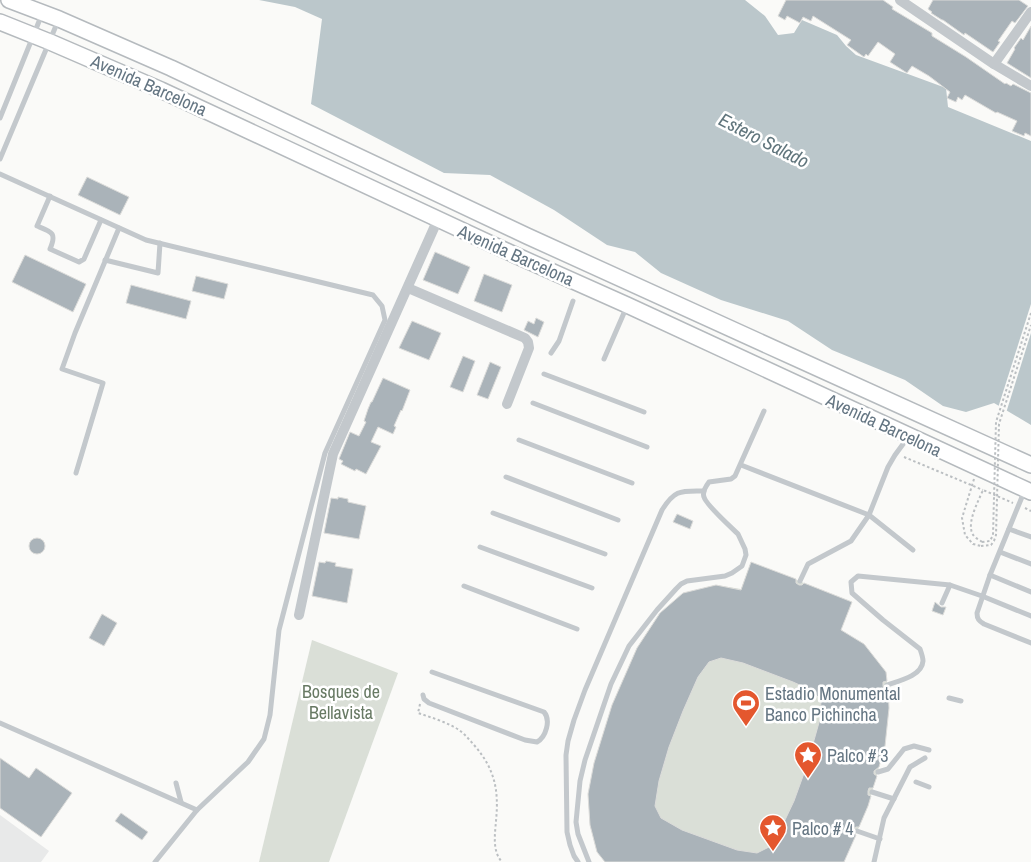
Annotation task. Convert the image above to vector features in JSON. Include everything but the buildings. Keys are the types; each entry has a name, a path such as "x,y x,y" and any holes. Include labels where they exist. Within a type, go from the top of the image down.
{"main road":[{"name":"Avenida Barcelona","path":"8,0 59,19 171,68 527,236 1025,462"},
{"name":"Avenida Barcelona","path":"0,22 161,90 1028,491"},
{"path":"515,255 520,255 526,250 529,241 527,236"},
{"path":"541,267 538,262 540,251 547,246 552,247"},
{"path":"764,368 769,368 776,361 775,352 772,348"},
{"path":"781,377 778,368 780,363 788,357 792,357"},
{"path":"888,426 893,426 901,419 902,406"},
{"path":"909,436 907,432 909,422 920,414"},
{"path":"1007,480 1013,481 1018,478 1022,474 1025,462"}],"street":[{"path":"906,1 994,64 1031,86"},
{"path":"994,64 1031,12"},
{"path":"299,615 332,454 438,219"},
{"path":"408,288 525,338 529,348 507,404"}],"lane":[{"path":"0,118 43,13"},
{"path":"0,159 59,19"},
{"path":"0,174 146,240 373,295 382,306 385,320 326,453 279,630 270,715 264,738 248,762 197,810 155,862"},
{"path":"50,196 37,226 51,231 54,236 50,249 79,262 84,259 101,220"},
{"path":"76,473 103,383 62,369 119,228"},
{"path":"105,260 158,273 160,243"},
{"path":"552,354 574,301"},
{"path":"604,359 627,305"},
{"path":"544,374 644,412"},
{"path":"533,403 647,447"},
{"path":"588,862 578,834 576,822 580,781 590,744 611,684 625,654 657,610 682,584 694,579 732,574 738,570 745,560 745,549 741,539 708,504 704,498 704,491 709,482 733,478 737,473 764,411"},
{"path":"800,581 808,564 851,541 869,515 888,467 909,436"},
{"path":"519,440 632,483"},
{"path":"740,465 869,515 913,550"},
{"path":"506,476 618,520"},
{"path":"578,862 574,856 567,832 566,808 566,755 574,720 602,648 662,510 675,494 687,491 704,491"},
{"path":"1028,491 1019,506 976,614 979,621 984,624 1031,643"},
{"path":"493,513 605,554"},
{"path":"1010,529 1031,537"},
{"path":"480,547 592,588"},
{"path":"1000,552 1031,564"},
{"path":"887,685 905,679 919,670 923,661 920,649 852,593 851,582 858,576 950,585 1031,616"},
{"path":"990,576 1031,592"},
{"path":"942,602 950,585"},
{"path":"464,586 577,630"},
{"path":"423,695 424,699 429,703 525,740 537,742 543,736 548,720 544,712 432,672"},
{"path":"949,698 961,702"},
{"path":"0,723 197,810"},
{"path":"878,772 888,769 904,749 914,746 928,750"},
{"path":"874,862 884,818 910,767 925,758"},
{"path":"916,782 929,787"},
{"path":"176,783 181,802"},
{"path":"872,792 894,799"},
{"path":"857,831 880,839"}],"path":[{"path":"983,490 971,520 970,528 974,536 982,542 990,541 993,535 996,422 1031,313"},
{"path":"974,479 962,518 965,535 974,544 981,546 991,545 996,535 999,424 1031,324"},
{"path":"904,457 1031,511"},
{"path":"423,695 418,713 460,730 481,753 494,778 498,808 495,845 500,861"}],"shaded area":[{"path":"0,815 49,851 41,862 0,862"}],"green space":[{"name":"Estadio Monumental Banco Pichincha","path":"751,562 852,602 841,630 864,644 886,672 889,708 885,746 868,806 844,862 605,862 597,852 590,825 588,795 612,705 637,648 659,614 683,593 716,585 741,589"},
{"name":"Bosques de Bellavista","path":"312,640 398,673 329,862 259,862"}],"water":[{"name":"Estero Salado","path":"259,0 745,0 765,16 778,35 794,33 802,20 837,35 856,55 946,88 948,107 1031,141 1031,425 994,403 966,412 943,406 905,380 832,350 788,321 721,300 661,273 635,252 607,245 554,210 490,175 444,173 311,104 322,19 295,7"}],"pier":[{"path":"1031,304 1031,333 1006,413 998,408"}],"place":[{"name":"Estadio Monumental Banco Pichincha","path":"746,727"},
{"name":"Palco # 3","path":"808,779"},
{"name":"Palco # 4","path":"773,852"}]}
